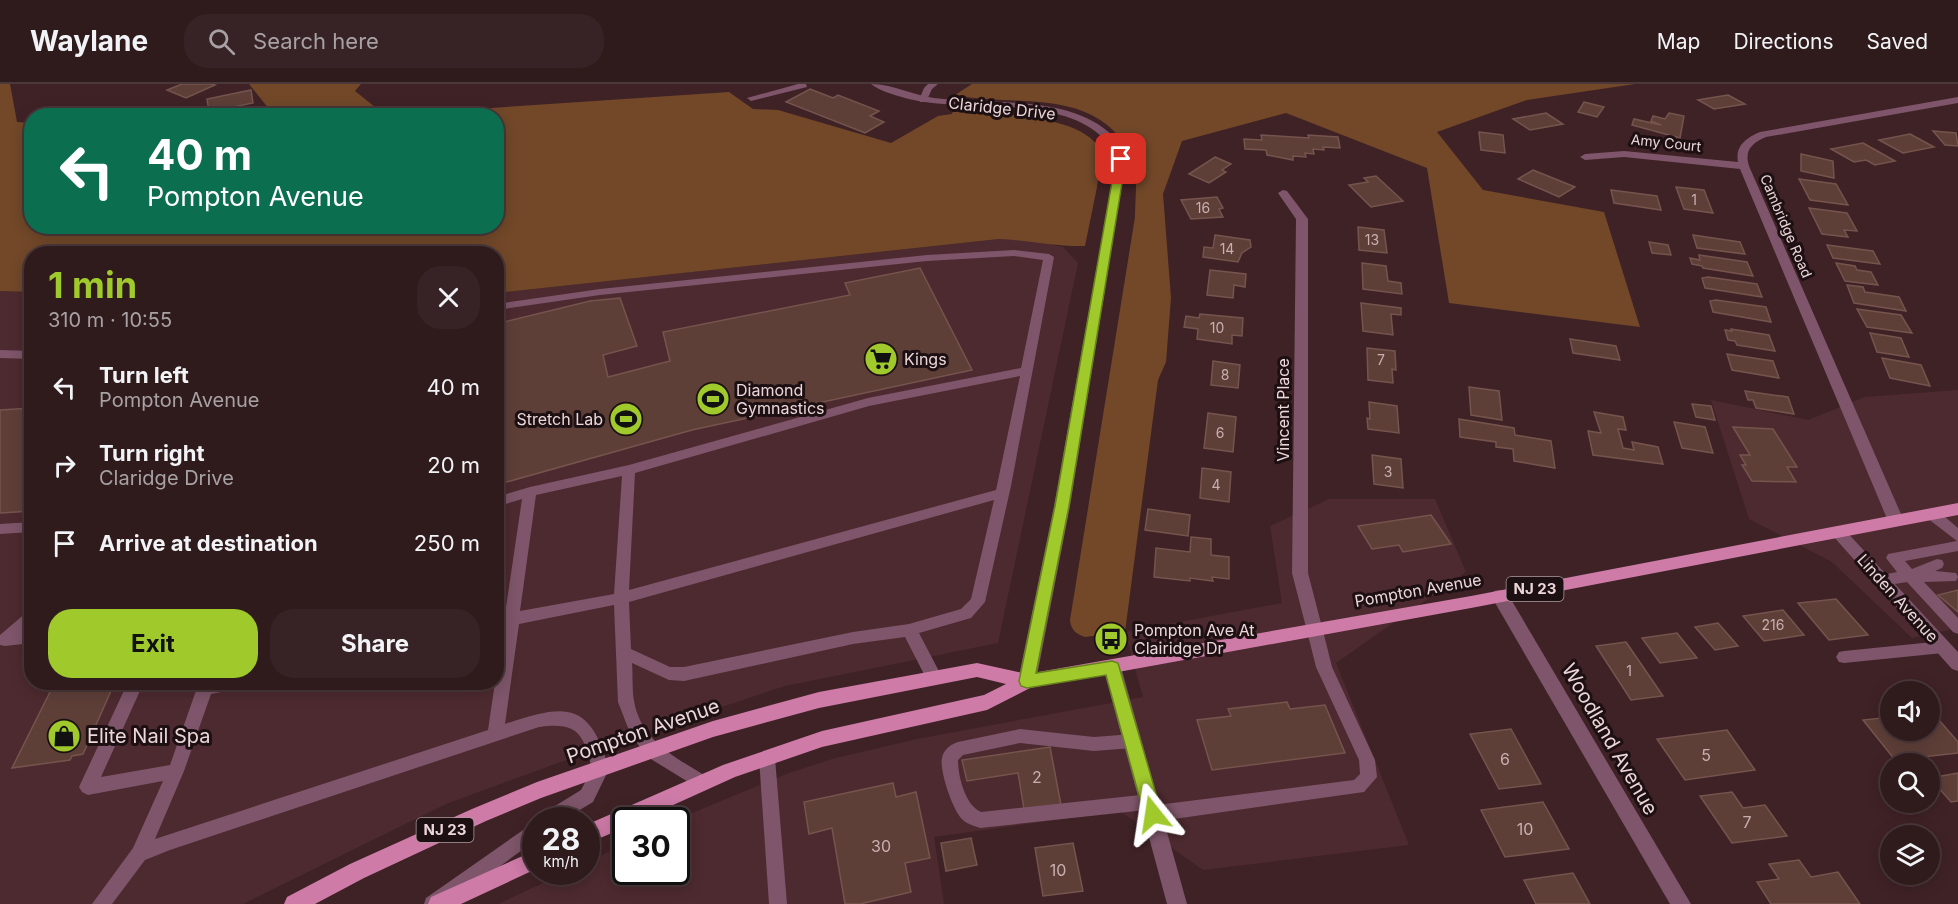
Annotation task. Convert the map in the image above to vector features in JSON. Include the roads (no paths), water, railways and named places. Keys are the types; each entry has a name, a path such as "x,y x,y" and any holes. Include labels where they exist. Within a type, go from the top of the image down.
{"main road":[{"name":"Pompton Avenue","path":"600,829 703,783 767,758 822,739 873,726 987,702 1027,681 1316,631 1958,508"},
{"name":"Pompton Avenue","path":"294,904 418,842 537,791 781,710 870,689 977,670 1027,681"},
{"path":"438,904 522,865"}],"street":[{"name":"Claridge Drive","path":"876,84 923,100 1023,107 1061,113 1083,121 1101,132 1115,145 1121,159 1064,495 1027,681"},
{"name":"Cambridge Road","path":"1896,521 1744,166 1742,149 1750,140 1764,134 1958,100"},
{"name":"Amy Court","path":"1585,157 1624,154 1744,166"},
{"name":"Vincent Place","path":"1283,193 1302,219 1300,573 1316,631"},
{"name":"Linden Avenue","path":"1838,532 1958,664"},
{"name":"Woodland Avenue","path":"1500,596 1681,904"},
{"path":"1112,667 1177,904"}],"lane":[{"path":"751,98 803,87 802,84"},
{"path":"923,100 928,88 934,84"},
{"path":"504,306 600,292 927,258 1014,253 1049,257 978,602 966,614 909,630 853,638 684,674 669,673 624,653"},
{"path":"0,354 24,355"},
{"path":"504,500 629,470 868,402 1027,371"},
{"path":"629,470 621,598 626,702 636,728 652,751 703,783"},
{"path":"530,492 504,620 621,598 1002,493"},
{"path":"1932,514 1958,536"},
{"path":"0,529 24,528"},
{"path":"1844,657 1938,642 1958,630 1893,558 1958,546"},
{"path":"1910,576 1937,564"},
{"path":"1882,580 1910,576 1952,578"},
{"path":"2,640 24,622"},
{"path":"909,630 934,677"},
{"path":"1133,741 1094,744 1020,736 958,749 950,758 950,770 962,806 969,815 980,820 1152,808 1358,788 1369,777 1367,759 1324,666 1316,631"},
{"path":"2,640 24,638"},
{"path":"132,690 88,787 176,771"},
{"path":"101,904 139,854 176,771 205,690"},
{"path":"495,735 499,690"},
{"path":"139,854 167,842 554,717 574,720 585,727 593,738 601,769 587,796 569,807"},
{"path":"767,758 778,904"},
{"path":"433,904 522,838"}],"place":[{"name":"Kings","path":"881,359"},
{"name":"Diamond Gymnastics","path":"713,399"},
{"name":"Stretch Lab","path":"626,419"},
{"name":"Pompton Ave At Clairidge Dr","path":"1111,639"},
{"name":"Elite Nail Spa","path":"64,736"}]}
